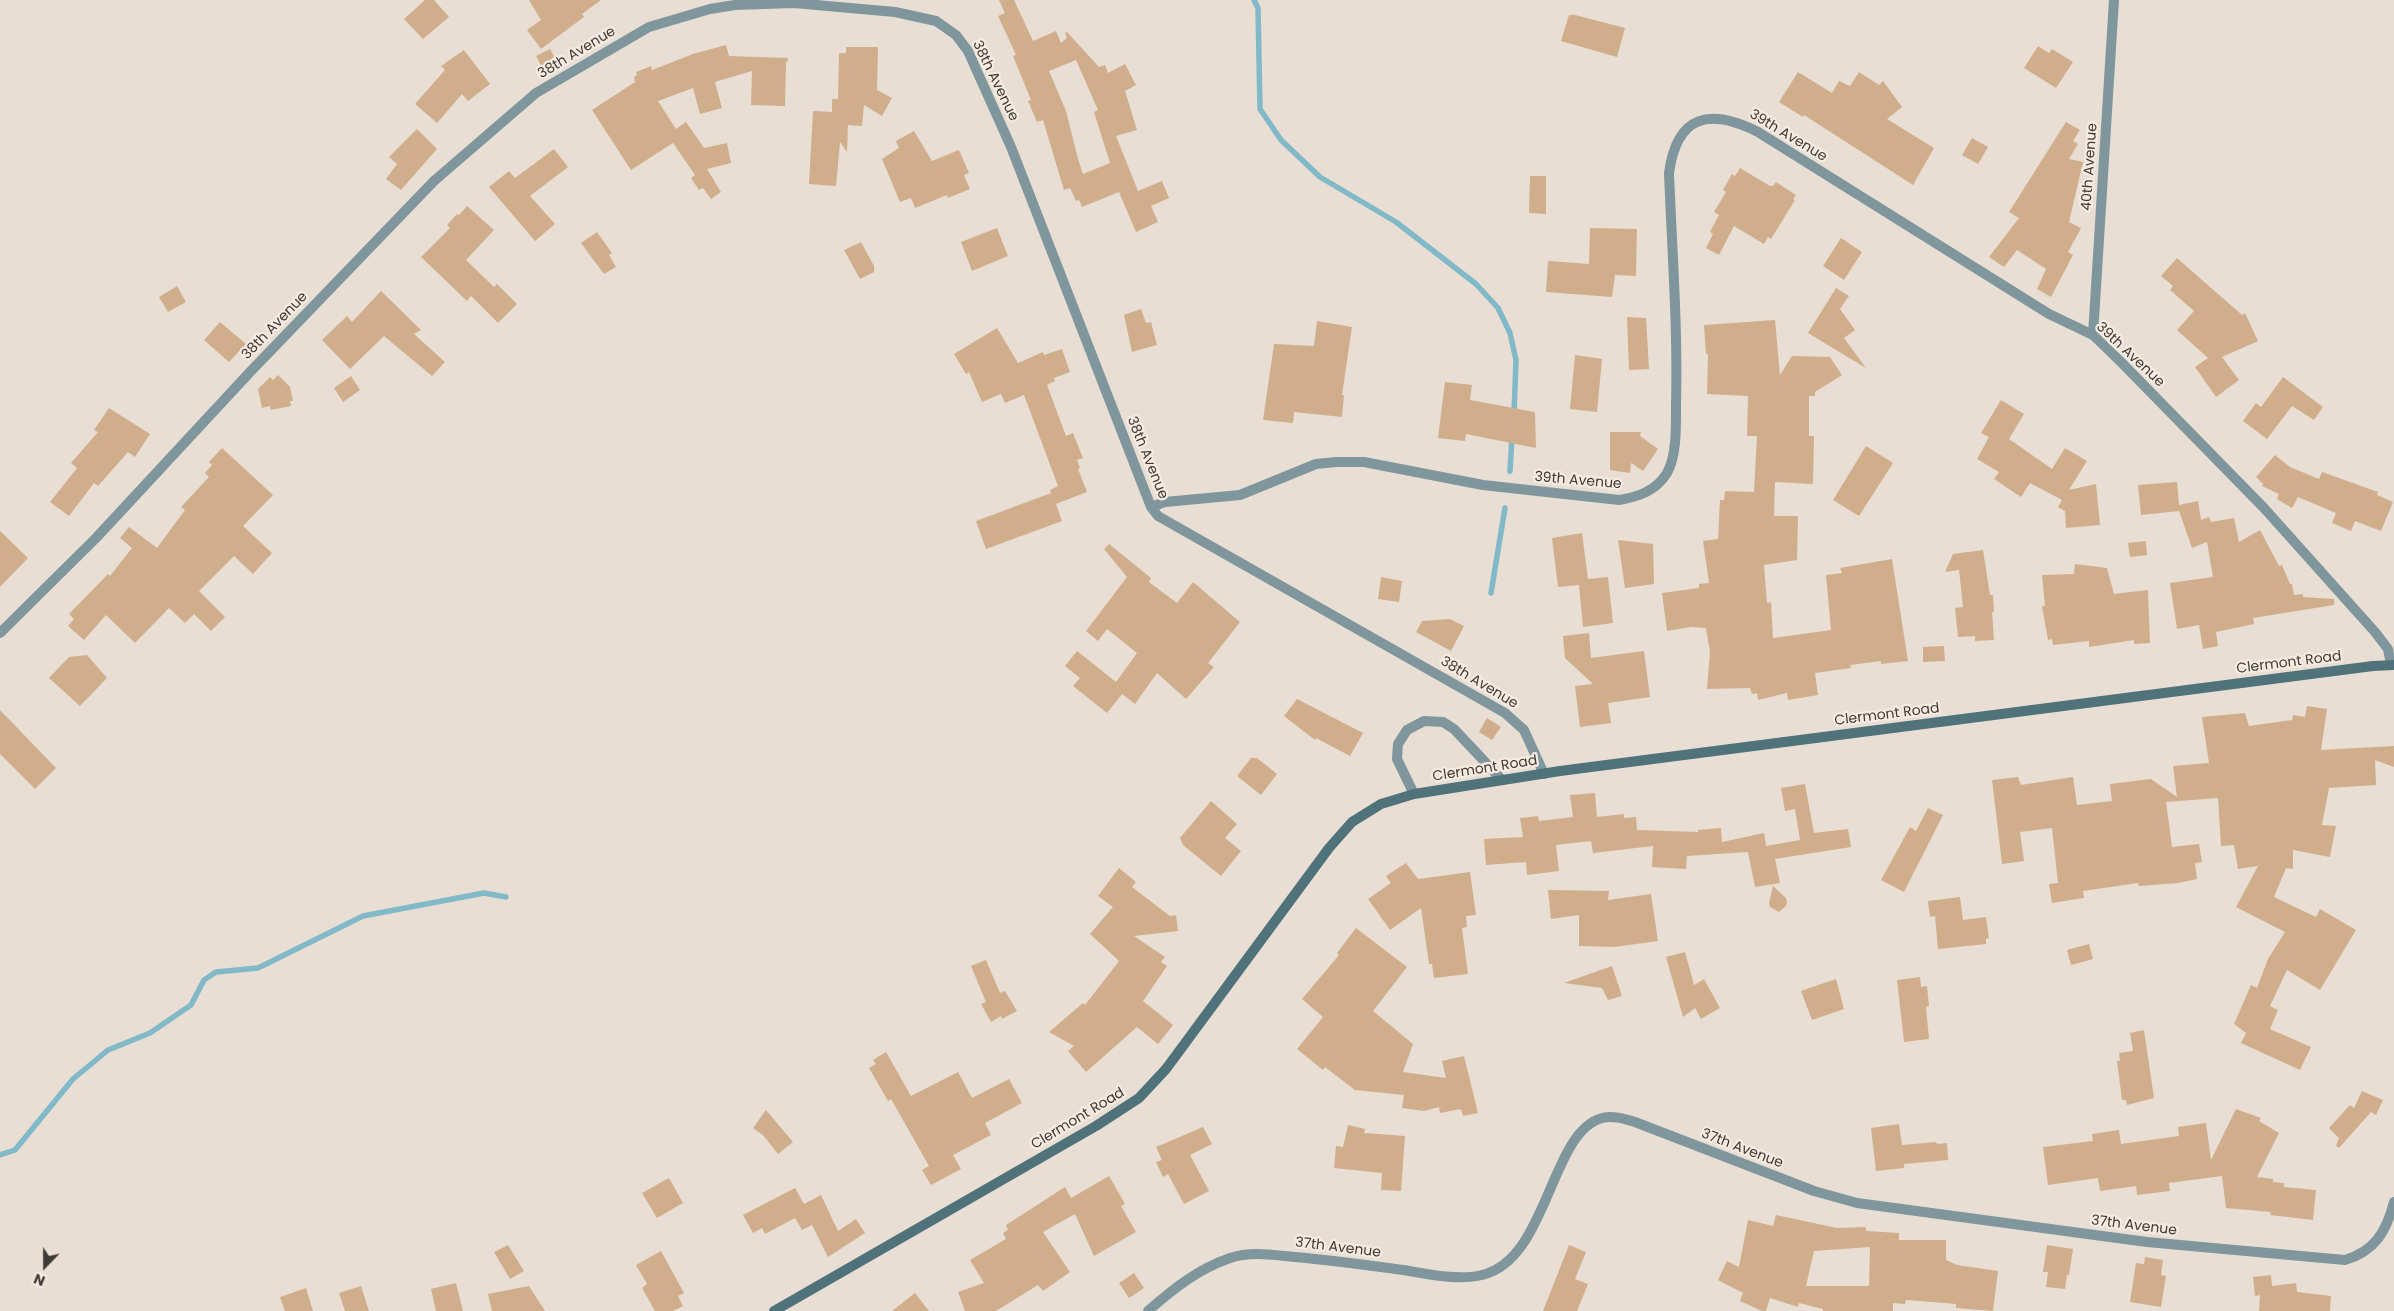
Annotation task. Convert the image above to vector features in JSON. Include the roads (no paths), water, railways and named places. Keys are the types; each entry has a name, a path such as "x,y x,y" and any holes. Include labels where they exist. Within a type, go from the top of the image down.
{"street":[{"name":"40th Avenue","path":"2093,335 2114,0"},
{"name":"38th Avenue","path":"0,633 96,538 251,371 434,181 536,93 649,26 710,10 735,5 794,3 895,12 936,21 956,35 968,51 1011,147 1151,507 1158,516 1505,713 1524,730 1544,774"},
{"name":"39th Avenue","path":"1151,507 1165,502 1240,495 1316,464 1336,462 1364,462 1483,485 1619,500 1638,498 1654,488 1667,472 1675,441 1677,360 1669,173 1672,154 1678,139 1690,126 1704,119 1721,118 1740,123 1758,132 2040,309 2093,335 2264,508 2375,632 2388,649 2393,665"},
{"name":"Clermont Road","path":"774,1311 1096,1126 1139,1098 1166,1068 1342,832 1381,804 1414,794 1544,774 2393,665"},
{"path":"1414,794 1396,759 1398,744 1407,730 1424,721 1443,722 1454,729 1502,780"},
{"name":"37th Avenue","path":"1148,1311 1177,1286 1202,1270 1232,1257 1256,1253 1345,1261 1457,1277 1482,1276 1501,1269 1517,1254 1529,1235 1574,1142 1587,1126 1602,1118 1617,1117 1635,1122 1814,1191 1857,1203 2157,1243 2345,1260 2361,1255 2374,1246 2390,1217 2394,1202"}],"waterway":[{"path":"1254,0 1258,8 1260,109 1281,140 1320,177 1396,222 1476,284 1498,308 1510,333 1516,360 1514,414"},
{"path":"1510,471 1512,436"},
{"path":"1491,593 1505,508"},
{"path":"0,1155 15,1150 73,1079 108,1050 150,1033 191,1005 204,980 216,972 258,968 363,916 484,893 506,897"}]}
